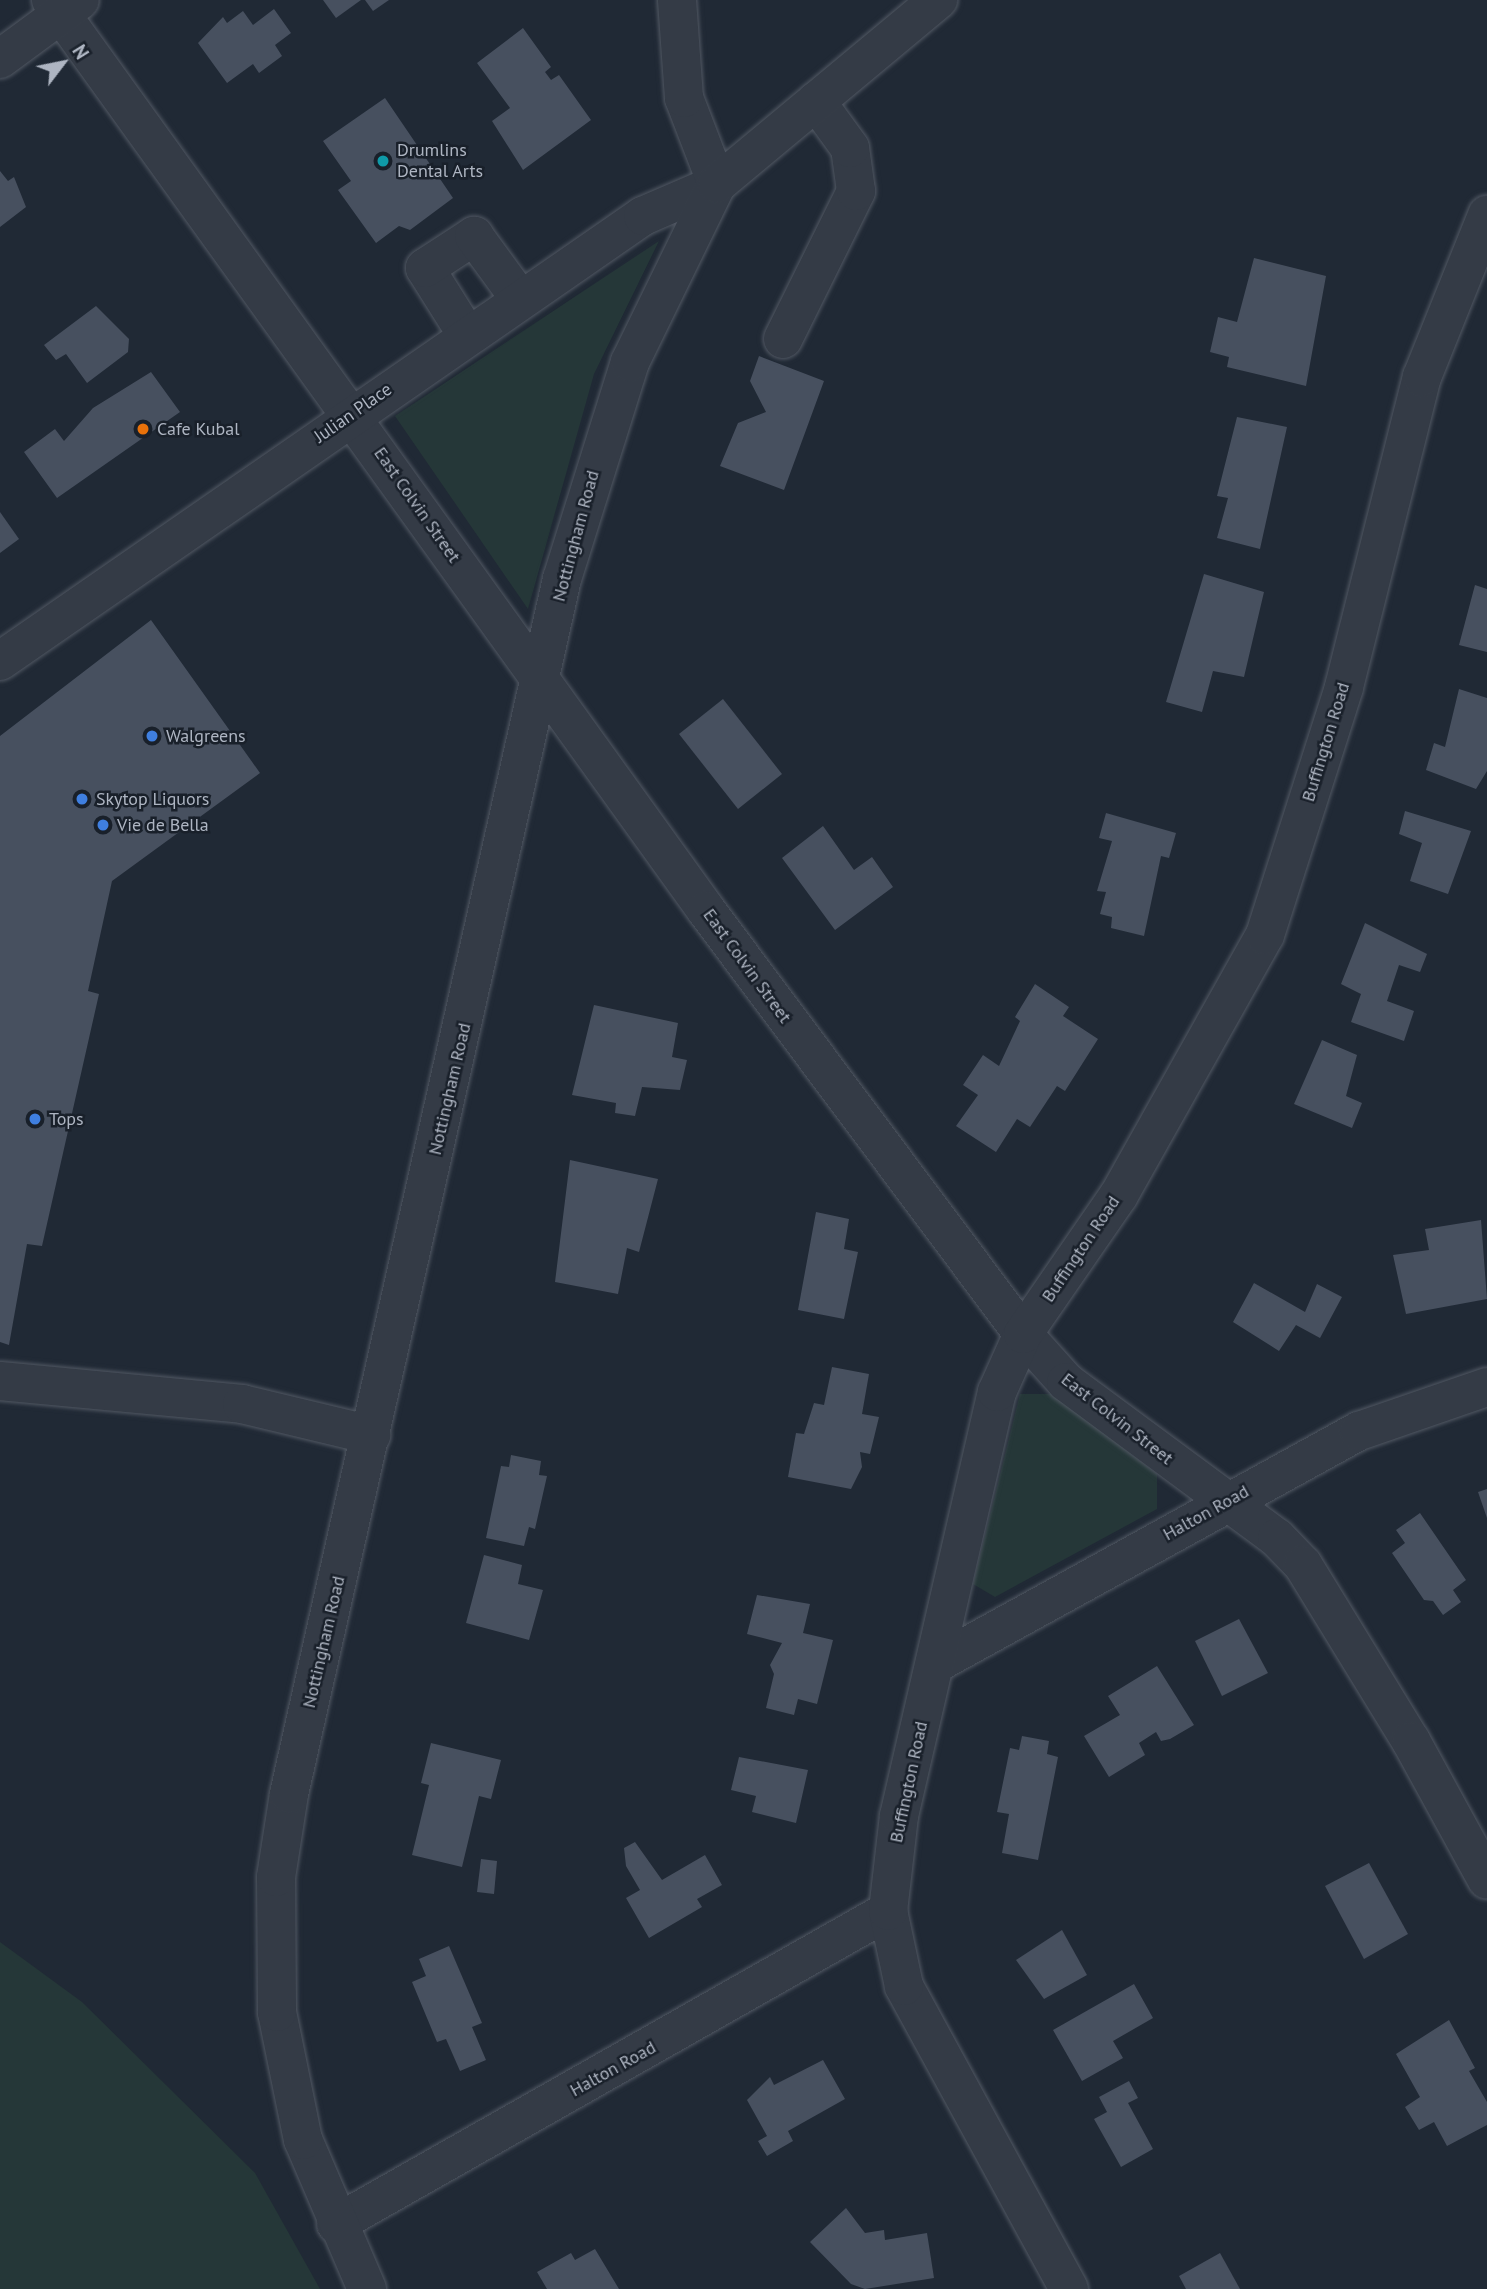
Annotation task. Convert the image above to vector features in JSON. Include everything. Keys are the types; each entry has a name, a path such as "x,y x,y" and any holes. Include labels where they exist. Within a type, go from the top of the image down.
{"street":[{"path":"677,0 684,98 717,184"},
{"name":"Nottingham Road","path":"367,2289 335,2224 303,2140 277,2012 276,1877 289,1794 543,685 562,579 604,437 630,362 717,184 938,0"},
{"path":"0,59 64,4"},
{"name":"East Colvin Street","path":"64,4 543,685 1023,1334 1066,1382 1227,1501 1303,1564 1411,1741 1487,1880"},
{"path":"783,339 856,191 850,148 816,100"},
{"name":"Julian Place","path":"0,661 352,412 643,216 717,184"},
{"name":"Buffington Road","path":"1069,2289 904,1986 888,1911 899,1816 997,1392 1023,1334 1133,1171 1265,935 1344,687 1426,366 1487,215"},
{"path":"467,335 425,268 474,236 520,299"},
{"path":"0,1381 242,1404 371,1435"},
{"name":"Halton Road","path":"936,1664 1227,1501 1359,1431 1487,1387"},
{"name":"Halton Road","path":"335,2224 888,1911"}],"shaded area":[{"path":"659,241 594,374 528,609 395,416"},
{"path":"1020,1394 1052,1394 1157,1474 1157,1509 995,1597 973,1584"},
{"path":"0,1942 82,2002 255,2173 320,2289 0,2289"}],"building":[{"path":"323,0 361,0 336,18"},
{"path":"365,0 389,0 373,11"},
{"path":"274,9 291,33 275,45 282,56 259,73 253,64 227,83 198,43 223,17 227,23 243,11 253,25"},
{"path":"523,28 551,67 545,72 551,80 559,75 591,120 523,170 492,121 510,108 477,63"},
{"name":"Drumlins Dental Arts","path":"385,98 453,198 410,230 399,226 376,243 338,190 351,181 323,141"},
{"path":"0,171 8,181 14,177 26,207 0,227"},
{"path":"1254,258 1326,276 1306,386 1227,367 1229,357 1210,352 1218,317 1237,322"},
{"path":"96,306 129,339 128,352 87,383 66,354 56,360 44,345"},
{"path":"759,356 824,381 784,490 720,466 738,423 766,412 750,381"},
{"path":"151,372 180,412 57,498 24,452 55,429 64,441 93,408"},
{"path":"1237,417 1287,427 1260,549 1217,538 1228,498 1217,496"},
{"path":"0,512 19,539 0,553"},
{"path":"1204,574 1264,592 1244,677 1213,671 1202,712 1166,702"},
{"path":"1475,585 1487,589 1487,652 1459,645"},
{"path":"151,620 260,773 112,881 88,991 99,994 42,1246 27,1244 9,1345 0,1342 0,736"},
{"path":"1459,689 1487,698 1487,771 1476,789 1426,770 1434,743 1445,747"},
{"path":"723,699 782,774 738,809 679,734"},
{"path":"1405,811 1471,831 1448,894 1410,881 1422,843 1399,834"},
{"path":"1106,813 1176,833 1169,858 1161,856 1144,936 1111,928 1112,917 1100,914 1106,892 1097,891 1112,841 1099,838"},
{"path":"823,826 854,870 872,857 893,887 835,930 782,858"},
{"path":"1365,923 1427,954 1420,972 1399,965 1387,1001 1414,1011 1404,1041 1351,1022 1361,994 1341,984"},
{"path":"1035,984 1069,1007 1063,1016 1098,1039 1065,1091 1057,1086 1030,1127 1017,1119 996,1152 956,1126 978,1095 963,1085 983,1055 999,1066 1020,1021 1015,1017"},
{"path":"594,1005 678,1023 672,1057 687,1060 680,1090 642,1087 635,1116 615,1113 616,1103 572,1095"},
{"path":"1322,1040 1357,1055 1346,1096 1362,1103 1352,1128 1294,1104"},
{"path":"570,1160 658,1179 639,1252 627,1248 618,1294 555,1282"},
{"path":"816,1212 849,1219 844,1249 858,1252 844,1319 798,1310"},
{"path":"1481,1220 1487,1299 1406,1314 1393,1255 1429,1250 1425,1229"},
{"path":"1254,1283 1305,1312 1317,1284 1342,1297 1320,1338 1296,1325 1279,1351 1233,1322"},
{"path":"832,1367 869,1374 862,1414 879,1417 870,1454 860,1452 862,1467 851,1489 788,1477 796,1433 804,1434 814,1403 824,1405"},
{"path":"511,1455 541,1461 539,1475 547,1476 535,1529 529,1527 524,1546 486,1538 501,1466 509,1467"},
{"path":"1487,1489 1487,1518 1478,1492"},
{"path":"1420,1513 1466,1580 1453,1590 1461,1602 1443,1615 1433,1601 1424,1600 1392,1553 1405,1543 1396,1530"},
{"path":"484,1555 522,1565 518,1584 543,1590 529,1640 466,1623"},
{"path":"757,1595 810,1604 803,1633 833,1640 817,1704 798,1699 794,1715 766,1708 774,1674 770,1665 782,1643 747,1634"},
{"path":"1239,1619 1268,1673 1222,1696 1195,1641"},
{"path":"1157,1666 1194,1725 1170,1739 1161,1741 1156,1732 1139,1743 1145,1755 1109,1777 1084,1736 1120,1715 1108,1696"},
{"path":"1022,1736 1049,1741 1047,1754 1058,1757 1038,1860 1002,1853 1009,1814 997,1812 1010,1748 1019,1750"},
{"path":"431,1743 501,1760 491,1799 479,1796 462,1867 412,1855 429,1785 421,1783"},
{"path":"739,1757 808,1770 796,1823 752,1812 756,1796 731,1790"},
{"path":"635,1842 662,1880 705,1855 722,1885 697,1899 702,1907 649,1938 626,1898 640,1890 626,1866 624,1848"},
{"path":"481,1859 497,1861 494,1894 477,1892"},
{"path":"1369,1863 1408,1934 1364,1959 1325,1886"},
{"path":"1062,1930 1087,1975 1044,1999 1016,1960"},
{"path":"449,1946 482,2023 472,2027 486,2060 460,2071 446,2039 437,2042 412,1982 426,1976 419,1959"},
{"path":"1134,1984 1153,2018 1113,2041 1123,2058 1082,2081 1053,2030"},
{"path":"1449,2020 1475,2068 1469,2071 1487,2102 1487,2125 1447,2146 1434,2122 1419,2130 1405,2107 1420,2097 1396,2054"},
{"path":"823,2060 845,2099 788,2131 793,2141 767,2156 758,2141 767,2136 747,2100 770,2077 774,2085"},
{"path":"1129,2081 1138,2098 1128,2103 1153,2149 1121,2167 1094,2119 1107,2112 1099,2097"},
{"path":"846,2208 865,2233 884,2230 885,2240 927,2233 934,2278 865,2289 851,2284 810,2242"},
{"path":"595,2249 619,2289 547,2289 537,2272 571,2253 575,2260"},
{"path":"1220,2253 1240,2289 1186,2289 1179,2276"}],"place":[{"name":"Drumlins Dental Arts","path":"383,161"},
{"name":"Cafe Kubal","path":"143,429"},
{"name":"Walgreens","path":"152,736"},
{"name":"Skytop Liquors","path":"82,799"},
{"name":"Vie de Bella","path":"103,825"},
{"name":"Tops","path":"35,1119"}]}
